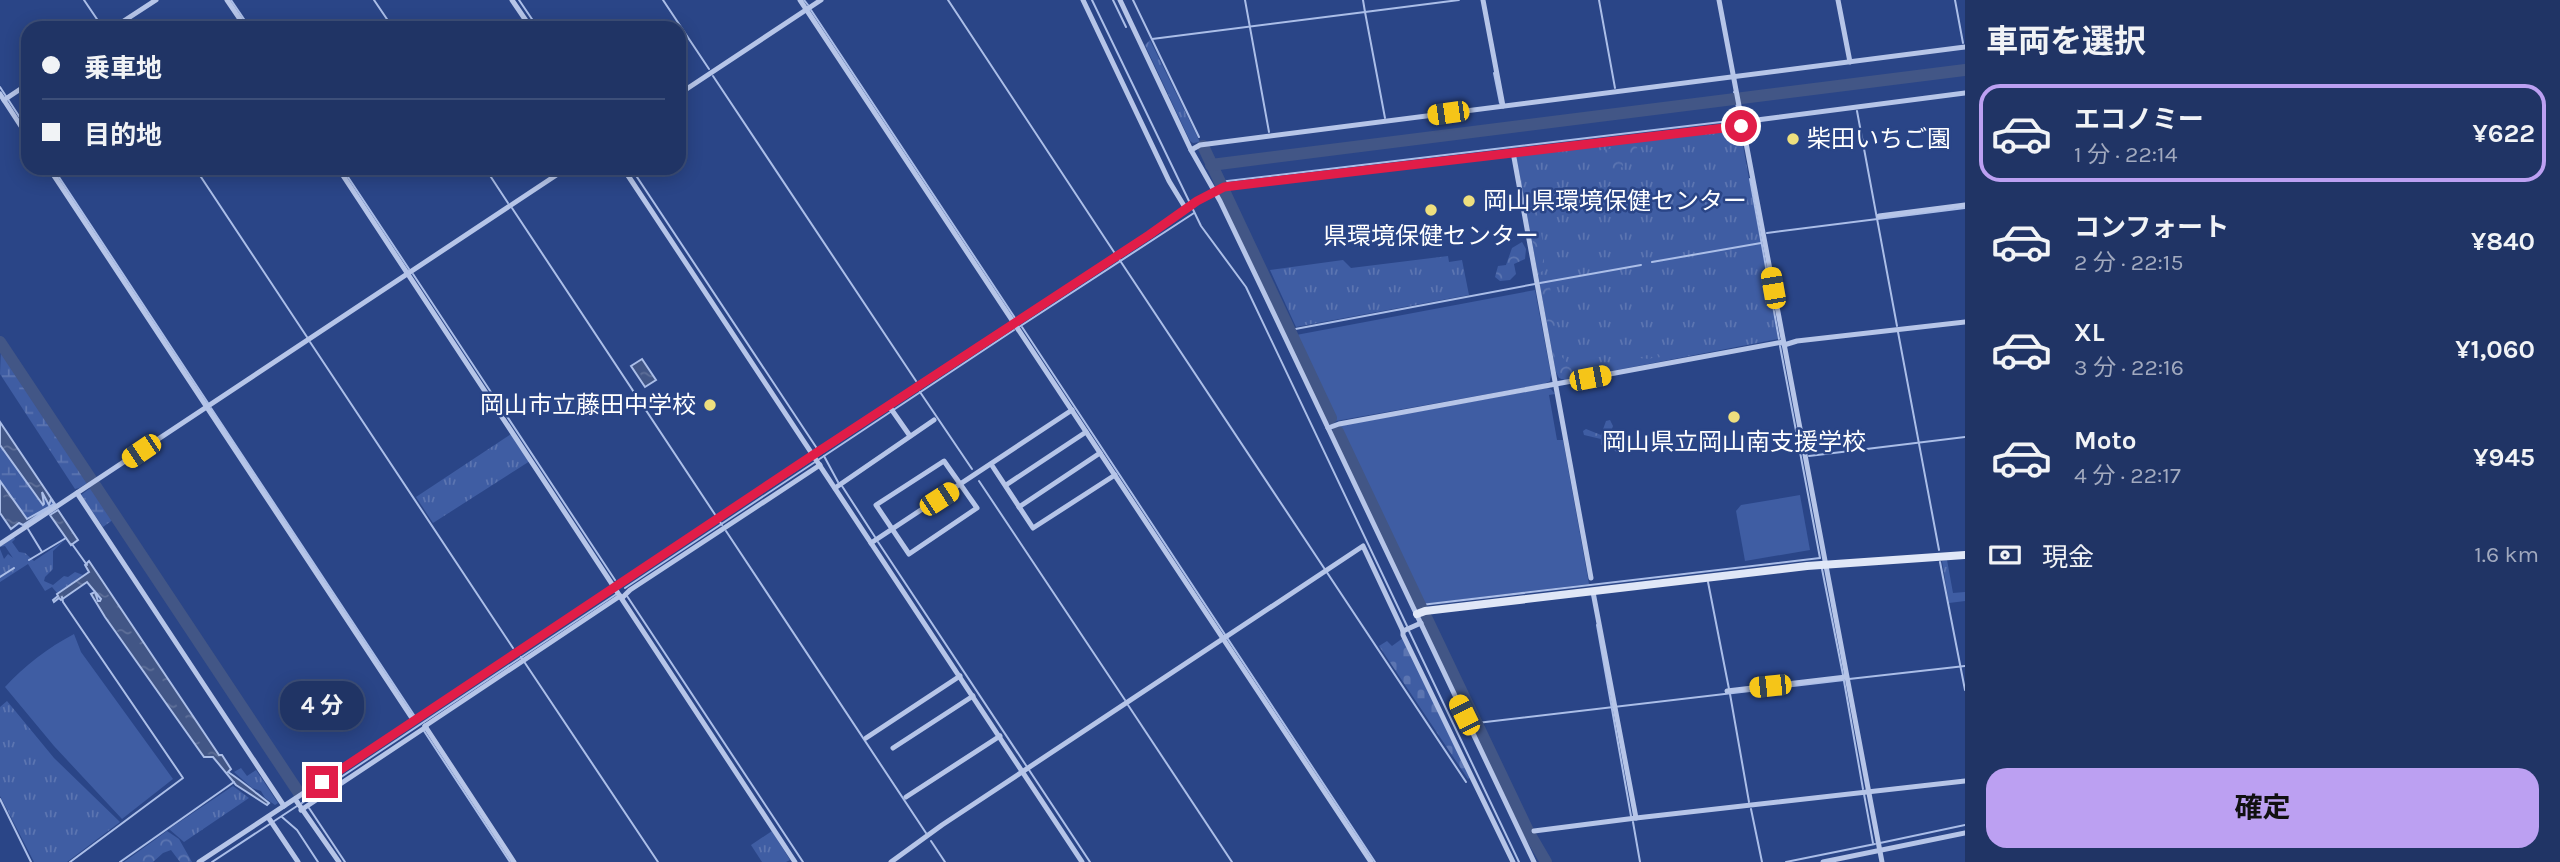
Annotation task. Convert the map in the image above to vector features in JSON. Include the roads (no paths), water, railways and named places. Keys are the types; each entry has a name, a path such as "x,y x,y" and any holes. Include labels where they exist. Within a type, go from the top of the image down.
{"street":[{"path":"124,21 156,0"},
{"path":"227,0 241,21"},
{"path":"513,0 526,21"},
{"path":"800,0 809,9 1086,432 1225,637 1371,862"},
{"path":"686,89 821,0"},
{"path":"1083,0 1173,189 1189,207"},
{"path":"1121,0 1191,150 1219,190 1328,428 1534,862"},
{"path":"1483,0 1503,106"},
{"path":"1719,0 1882,862"},
{"path":"1838,0 1850,62"},
{"path":"1191,150 1200,145 1965,47"},
{"path":"21,88 5,98 21,125"},
{"path":"301,805 496,674 524,662 891,409 1189,207 1219,190 1744,124 1796,114 1965,93"},
{"path":"1513,152 1591,578"},
{"path":"54,175 514,862"},
{"path":"343,175 795,862"},
{"path":"0,544 556,175"},
{"path":"628,175 816,460 839,485 973,696 1026,769 1082,862"},
{"path":"1879,216 1965,205"},
{"path":"1328,428 1797,341 1965,322"},
{"path":"891,409 910,436"},
{"path":"875,541 1072,410"},
{"path":"839,485 934,420"},
{"path":"1006,485 1086,432"},
{"path":"1019,507 1100,453"},
{"path":"199,862 271,820 285,806 301,805 496,674 630,590 816,460"},
{"path":"944,461 961,485 977,509 909,554 876,505 944,461"},
{"path":"991,464 1033,528 1115,475"},
{"path":"76,493 285,806"},
{"path":"891,862 1026,769 1363,547 1406,630"},
{"path":"1417,614 1826,564 1965,555"},
{"path":"1593,592 1636,818"},
{"path":"1421,623 1406,630 1403,635 1513,862"},
{"path":"866,738 960,676"},
{"path":"1729,691 1846,677"},
{"path":"893,748 973,696"},
{"path":"906,797 1000,736"},
{"path":"1534,831 1965,781"},
{"path":"301,805 305,816 311,820 339,862"},
{"path":"271,820 298,862"},
{"path":"1823,862 1877,846 1965,833"}],"water":[{"path":"642,359 656,380 645,387 631,366"},
{"path":"0,422 55,504 23,525 19,523 11,529 0,513 0,481 27,519 54,504 51,499 49,505 42,492 43,505 0,445"},
{"path":"58,510 78,540 71,545 50,515"},
{"path":"89,561 219,755 222,755 231,769 228,772 269,803 267,805 236,785 213,757 204,757 105,617 91,594 95,592 98,601 101,599 87,582 54,602 57,594 89,572 85,565"}],"waterway":[{"path":"84,0 98,21"},
{"path":"231,0 245,21"},
{"path":"374,0 388,21"},
{"path":"519,0 533,21"},
{"path":"663,0 677,21"},
{"path":"804,0 808,5"},
{"path":"948,0 1114,252"},
{"path":"1092,0 1201,226 1246,287 1407,626"},
{"path":"1113,0 1126,27"},
{"path":"1133,0 1199,137"},
{"path":"1245,0 1269,132"},
{"path":"1363,0 1365,12 1459,0"},
{"path":"1599,0 1615,88"},
{"path":"1955,0 1963,43"},
{"path":"811,10 1015,318"},
{"path":"1152,39 1365,12 1385,118"},
{"path":"686,34 709,69"},
{"path":"1211,165 1965,70"},
{"path":"1494,73 1500,103"},
{"path":"713,76 916,381"},
{"path":"0,87 21,119"},
{"path":"1734,92 1739,118"},
{"path":"1857,111 1897,326"},
{"path":"1219,182 1738,120"},
{"path":"1203,146 1331,418"},
{"path":"58,175 208,403"},
{"path":"200,175 307,337"},
{"path":"347,175 409,269"},
{"path":"490,175 508,203"},
{"path":"636,175 816,447"},
{"path":"1750,179 1779,339"},
{"path":"512,208 716,516"},
{"path":"1767,233 1965,208"},
{"path":"1019,327 1194,213"},
{"path":"1652,262 1761,243"},
{"path":"1119,259 1466,782"},
{"path":"1540,283 1641,265"},
{"path":"413,274 615,580"},
{"path":"1290,330 1535,284"},
{"path":"1022,327 1375,862"},
{"path":"625,588 1014,330"},
{"path":"1898,332 1939,550"},
{"path":"0,342 299,793"},
{"path":"310,342 513,648"},
{"path":"1780,346 1820,558"},
{"path":"920,392 972,469"},
{"path":"211,408 414,715"},
{"path":"1338,432 1421,607"},
{"path":"1809,456 1965,437"},
{"path":"824,456 838,482"},
{"path":"979,481 1125,700"},
{"path":"842,486 875,537"},
{"path":"28,529 42,552"},
{"path":"726,531 926,833"},
{"path":"29,560 66,538"},
{"path":"878,542 1090,862"},
{"path":"72,544 87,565"},
{"path":"1421,605 1820,558"},
{"path":"1940,562 1965,690"},
{"path":"0,577 14,568"},
{"path":"1822,569 1843,675"},
{"path":"1708,582 1729,689"},
{"path":"302,803 618,593"},
{"path":"627,596 803,862"},
{"path":"62,597 183,778 70,862"},
{"path":"1427,619 1529,833 1546,862"},
{"path":"1597,625 1631,816"},
{"path":"1409,631 1519,862"},
{"path":"521,657 658,862"},
{"path":"1849,679 1965,666"},
{"path":"1477,723 1844,680"},
{"path":"1844,681 1863,789"},
{"path":"1730,694 1749,802"},
{"path":"1128,705 1232,862"},
{"path":"424,731 510,862"},
{"path":"120,862 234,782"},
{"path":"1864,794 1873,843"},
{"path":"0,799 31,862"},
{"path":"212,862 297,806"},
{"path":"309,808 345,862"},
{"path":"1751,809 1762,862"},
{"path":"282,817 297,830 318,862"},
{"path":"1633,822 1640,862"},
{"path":"1880,843 1965,825"},
{"path":"931,841 945,862"},
{"path":"1786,862 1875,844"}],"place":[{"name":"柴田いちご園","path":"1793,139"},
{"name":"岡山県環境保健センター","path":"1469,201"},
{"name":"県環境保健センター","path":"1431,210"},
{"name":"岡山市立藤田中学校","path":"710,405"},
{"name":"岡山県立岡山南支援学校","path":"1734,417"}]}
